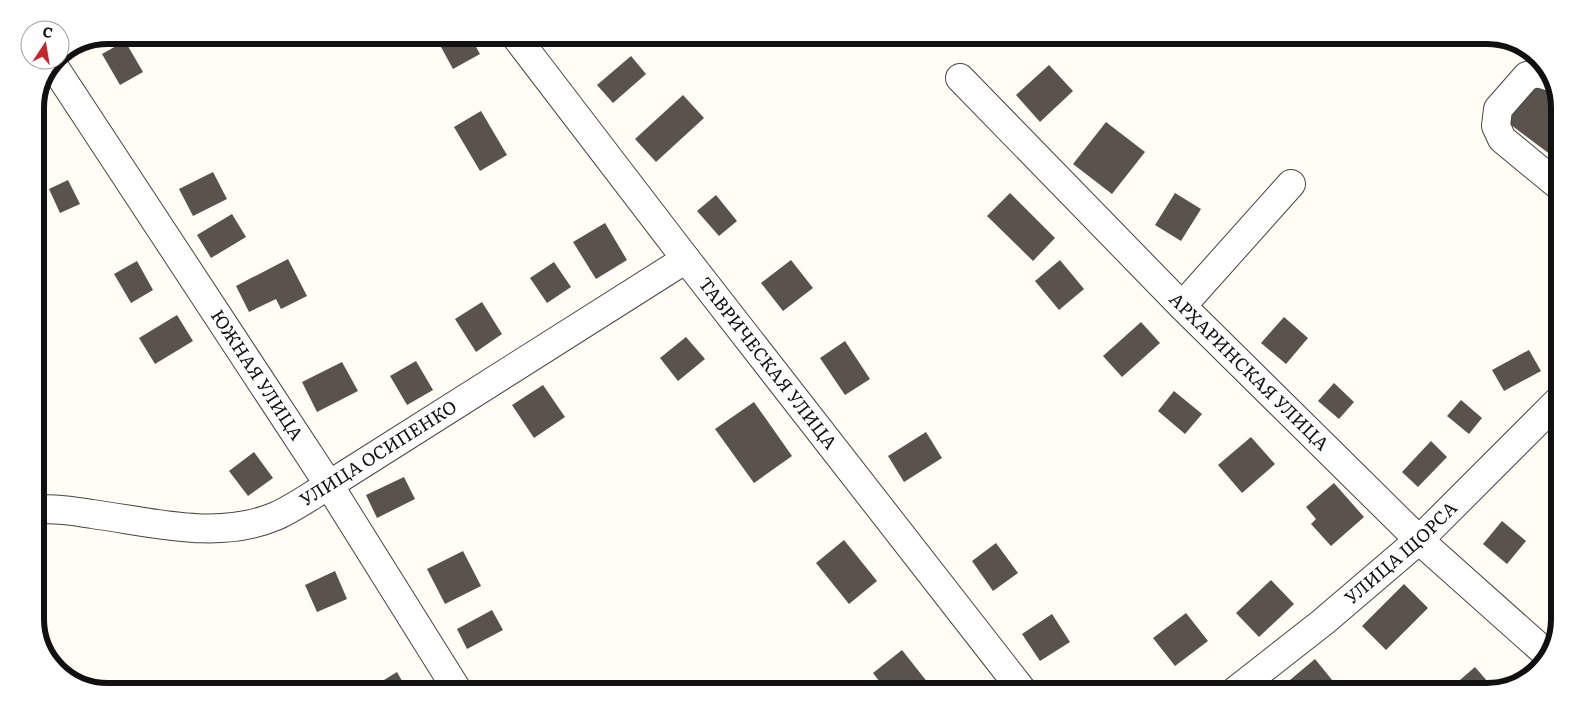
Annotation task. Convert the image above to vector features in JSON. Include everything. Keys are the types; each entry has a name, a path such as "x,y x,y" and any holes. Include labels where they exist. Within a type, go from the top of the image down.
{"street":[{"name":"ТАВРИЧЕСКАЯ УЛИЦА","path":"521,44 686,259 1017,683"},
{"name":"ЮЖНАЯ УЛИЦА","path":"56,71 329,485 453,683"},
{"path":"1541,74 1538,73 1527,76 1498,109 1496,126 1502,139 1551,179"},
{"name":"АРХАРИНСКАЯ УЛИЦА","path":"960,78 1182,306 1419,540 1543,650"},
{"path":"1182,306 1291,184"},
{"name":"УЛИЦА ОСИПЕНКО","path":"44,510 62,510 191,528 226,528 250,524 276,516 329,485 686,259"},
{"name":"УЛИЦА ЩОРСА","path":"1245,683 1323,622 1419,540 1551,408"}],"building":[{"path":"120,44 127,44 143,72 120,85 102,54"},
{"path":"439,44 474,44 480,54 453,69"},
{"path":"631,56 646,74 613,103 597,85"},
{"path":"1049,65 1073,91 1040,122 1016,95"},
{"path":"1537,83 1550,95 1551,155 1507,122"},
{"path":"683,95 704,118 656,162 635,139"},
{"path":"481,111 507,155 480,171 454,127"},
{"path":"1106,122 1145,152 1112,194 1073,164"},
{"path":"213,172 227,199 193,216 179,189"},
{"path":"68,180 80,204 60,213 49,189"},
{"path":"1010,193 1055,238 1033,261 987,216"},
{"path":"1175,193 1201,209 1181,241 1155,225"},
{"path":"716,195 737,221 719,236 697,211"},
{"path":"232,214 246,237 211,258 197,235"},
{"path":"605,223 627,260 596,279 573,242"},
{"path":"288,259 307,296 281,309 276,299 249,312 236,286"},
{"path":"791,260 813,288 783,311 761,283"},
{"path":"1060,260 1084,289 1059,310 1035,281"},
{"path":"137,261 153,290 131,303 114,274"},
{"path":"554,262 571,287 547,303 530,278"},
{"path":"482,302 502,334 476,352 455,319"},
{"path":"177,315 193,341 155,364 139,338"},
{"path":"1284,317 1308,338 1286,364 1261,343"},
{"path":"1141,322 1160,343 1122,377 1103,356"},
{"path":"686,337 705,359 678,381 660,358"},
{"path":"845,341 870,379 845,395 820,358"},
{"path":"1529,350 1541,371 1504,391 1492,370"},
{"path":"416,361 433,390 407,405 390,376"},
{"path":"342,362 358,391 317,412 302,382"},
{"path":"1334,383 1354,402 1339,419 1318,401"},
{"path":"543,385 565,417 534,438 512,405"},
{"path":"1174,391 1202,414 1185,434 1158,411"},
{"path":"1461,400 1482,418 1469,434 1447,416"},
{"path":"754,402 792,456 754,483 715,429"},
{"path":"926,432 942,458 904,482 888,456"},
{"path":"1251,437 1275,464 1242,493 1218,465"},
{"path":"1431,441 1447,457 1418,487 1402,472"},
{"path":"254,452 273,478 248,496 229,471"},
{"path":"404,477 415,499 377,518 366,495"},
{"path":"1334,483 1364,517 1331,546 1311,524 1316,519 1306,507"},
{"path":"1502,521 1526,541 1507,564 1483,544"},
{"path":"844,540 877,581 849,604 816,563"},
{"path":"996,543 1018,573 993,591 972,561"},
{"path":"463,551 481,586 445,604 427,569"},
{"path":"335,571 347,599 317,612 305,585"},
{"path":"1271,580 1294,604 1259,637 1236,613"},
{"path":"1404,584 1428,608 1386,650 1362,626"},
{"path":"492,610 503,630 467,649 457,629"},
{"path":"1186,613 1208,641 1175,666 1153,638"},
{"path":"1052,614 1070,642 1040,661 1022,634"},
{"path":"902,650 928,683 881,683 873,673"},
{"path":"1315,659 1334,683 1286,683"},
{"path":"1475,667 1488,682 1487,683 1456,683"},
{"path":"397,672 403,683 379,683"}]}
